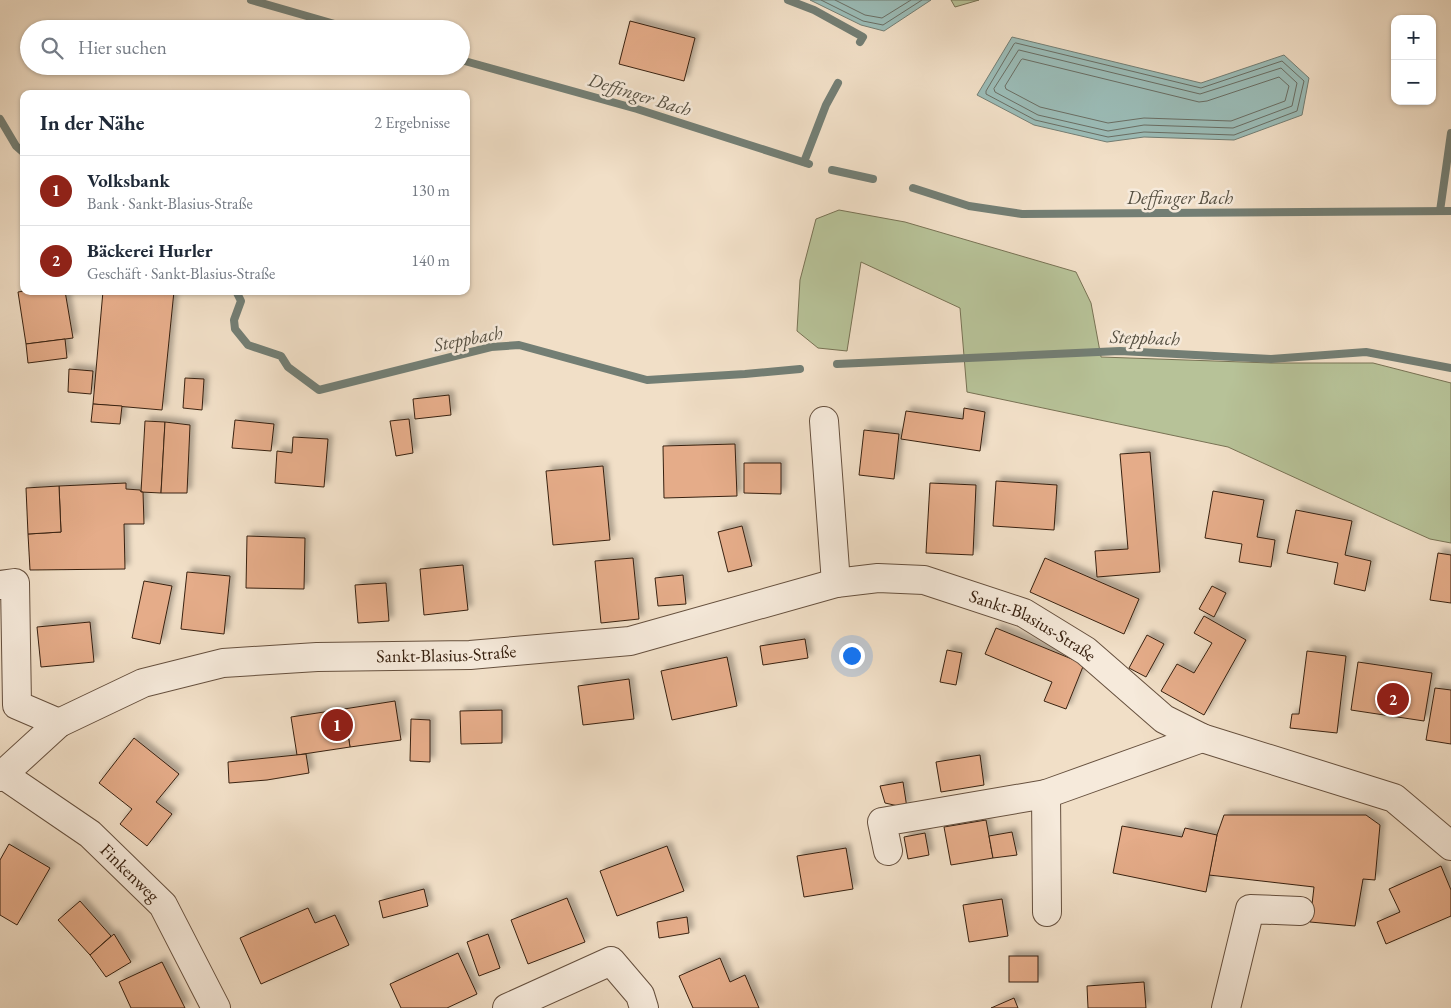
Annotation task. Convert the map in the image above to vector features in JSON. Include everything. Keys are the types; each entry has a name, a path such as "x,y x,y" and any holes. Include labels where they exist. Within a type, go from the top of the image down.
{"street":[{"path":"824,421 836,583"},
{"name":"Sankt-Blasius-Straße","path":"1,776 59,723 142,683 224,663 317,657 470,655 630,641 836,583 878,578 924,580 1024,613 1086,651 1164,719 1202,738 1394,798 1451,846"},
{"path":"8,584 17,705 59,723"},
{"path":"888,851 882,822 1046,794 1202,738"},
{"name":"Finkenweg","path":"1,776 90,834 163,906 216,1008"},
{"path":"1046,794 1047,912"},
{"path":"1226,1008 1250,909 1300,911"},
{"path":"507,1008 611,961 640,995 644,1008"}],"green space":[{"path":"951,0 979,0 955,7"},
{"path":"839,210 905,222 1076,272 1091,303 1101,357 1271,363 1373,363 1451,383 1451,543 1430,539 1228,447 967,392 960,308 861,262 847,351 818,348 797,331 800,280 816,219"}],"water":[{"path":"810,0 931,0 884,31 861,25"},
{"path":"1012,37 1201,83 1284,55 1309,78 1302,115 1234,140 1144,137 1107,142 1034,125 977,95"}],"building":[{"path":"630,21 695,38 684,81 619,64"},
{"path":"18,292 20,292 20,295 66,295 73,338 26,344"},
{"path":"103,295 174,295 162,410 93,404"},
{"path":"65,339 67,358 28,363 26,344"},
{"path":"69,369 93,371 91,394 68,392"},
{"path":"185,378 204,379 202,410 183,408"},
{"path":"449,395 451,415 415,419 413,399"},
{"path":"93,404 122,406 120,424 91,422"},
{"path":"964,408 985,412 980,451 901,439 906,411 963,419"},
{"path":"409,419 413,453 396,456 390,421"},
{"path":"235,420 274,424 271,451 232,448"},
{"path":"145,421 165,422 161,493 141,492"},
{"path":"165,422 190,425 187,493 161,493"},
{"path":"864,430 899,434 894,479 859,475"},
{"path":"293,437 328,439 324,487 275,483 277,451 292,453"},
{"path":"735,444 737,496 664,498 663,446"},
{"path":"1150,452 1160,572 1097,577 1095,551 1128,549 1120,454"},
{"path":"744,463 781,463 781,494 744,493"},
{"path":"603,466 610,540 553,545 546,471"},
{"path":"996,481 1057,485 1054,530 993,526"},
{"path":"126,483 126,489 143,492 144,524 124,524 125,569 30,570 28,534 61,532 59,486"},
{"path":"930,483 976,485 973,555 926,553"},
{"path":"59,486 61,532 28,534 26,488"},
{"path":"1213,491 1264,500 1257,537 1275,540 1271,567 1239,562 1242,544 1205,538"},
{"path":"1296,510 1352,521 1345,555 1371,561 1365,591 1334,584 1338,563 1287,553"},
{"path":"742,526 752,566 728,572 718,532"},
{"path":"247,536 305,538 304,589 246,588"},
{"path":"1438,553 1451,555 1451,603 1430,600"},
{"path":"633,558 639,619 601,623 595,561"},
{"path":"1045,558 1139,599 1124,634 1030,592"},
{"path":"463,565 468,610 424,615 420,569"},
{"path":"187,572 230,576 224,634 181,629"},
{"path":"683,575 686,604 658,606 655,578"},
{"path":"144,581 172,586 160,644 132,638"},
{"path":"386,583 389,621 358,623 355,585"},
{"path":"1212,586 1226,593 1214,617 1199,609"},
{"path":"1204,616 1246,640 1204,715 1161,691 1177,664 1194,673 1212,643 1194,633"},
{"path":"90,622 94,662 41,667 37,627"},
{"path":"996,628 1084,664 1066,709 1044,701 1052,682 985,654"},
{"path":"1147,635 1164,644 1146,677 1129,668"},
{"path":"805,639 808,658 763,665 760,646"},
{"path":"947,650 962,653 956,685 940,682"},
{"path":"1307,651 1346,656 1337,733 1290,728 1292,714 1299,714"},
{"path":"727,657 737,706 672,720 661,671"},
{"path":"1358,662 1432,673 1424,721 1351,710"},
{"path":"629,679 634,719 583,725 578,686"},
{"path":"1435,688 1451,690 1451,744 1426,740"},
{"path":"395,701 401,740 350,747 344,709"},
{"path":"344,709 350,747 297,755 291,717"},
{"path":"502,710 502,743 461,744 460,711"},
{"path":"411,719 430,720 430,762 410,761"},
{"path":"134,738 179,774 156,802 172,814 147,846 120,824 132,809 99,783"},
{"path":"306,754 309,773 267,780 229,783 228,762"},
{"path":"980,755 984,785 941,792 936,762"},
{"path":"903,782 907,808 885,803 880,786"},
{"path":"1224,815 1366,815 1380,825 1375,880 1363,879 1355,926 1310,922 1314,887 1209,875 1217,835"},
{"path":"986,820 993,858 951,865 944,827"},
{"path":"1122,826 1182,837 1185,828 1217,835 1206,892 1113,873"},
{"path":"1012,832 1017,855 993,858 989,836"},
{"path":"925,833 929,855 908,859 904,837"},
{"path":"9,844 50,868 17,925 0,915 0,860"},
{"path":"667,846 684,891 617,916 600,871"},
{"path":"846,848 853,889 804,897 797,856"},
{"path":"1441,866 1451,890 1451,916 1386,944 1377,922 1400,912 1389,889"},
{"path":"424,889 428,906 383,918 379,901"},
{"path":"567,898 585,942 528,964 511,920"},
{"path":"1002,899 1008,936 969,942 963,905"},
{"path":"80,901 111,936 90,955 58,920"},
{"path":"308,908 315,923 335,915 349,945 261,984 240,938"},
{"path":"687,917 689,933 659,938 657,922"},
{"path":"114,934 131,962 106,977 90,955"},
{"path":"488,934 500,968 479,976 467,942"},
{"path":"458,953 477,994 447,1008 401,1008 390,984"},
{"path":"1009,956 1038,956 1038,982 1009,982"},
{"path":"720,958 730,982 745,975 759,1008 693,1008 679,976"},
{"path":"162,962 185,1008 131,1008 119,982"},
{"path":"1144,982 1146,1008 1088,1008 1087,986"},
{"path":"1014,998 1018,1008 991,1008"}],"waterway":[{"name":"Deffinger Bach","path":"251,0 321,20"},
{"path":"788,0 814,10 863,37 860,42"},
{"name":"Deffinger Bach","path":"470,63 637,109 809,164"},
{"path":"804,162 826,105 838,83"},
{"name":"Steppbach","path":"0,119 20,150"},
{"path":"1440,211 1451,133"},
{"name":"Deffinger Bach","path":"832,170 873,179"},
{"name":"Deffinger Bach","path":"913,188 969,206 1022,214 1451,211"},
{"name":"Steppbach","path":"238,295 241,301 234,320 235,329 248,345 281,356 288,367 319,390 491,347 519,345 647,380 800,369"},
{"name":"Steppbach","path":"837,364 1120,351 1271,359 1366,352 1451,368"}],"place":[{"name":"Bäckerei Hurler","path":"1393,699"},
{"name":"Volksbank","path":"337,725"}]}
